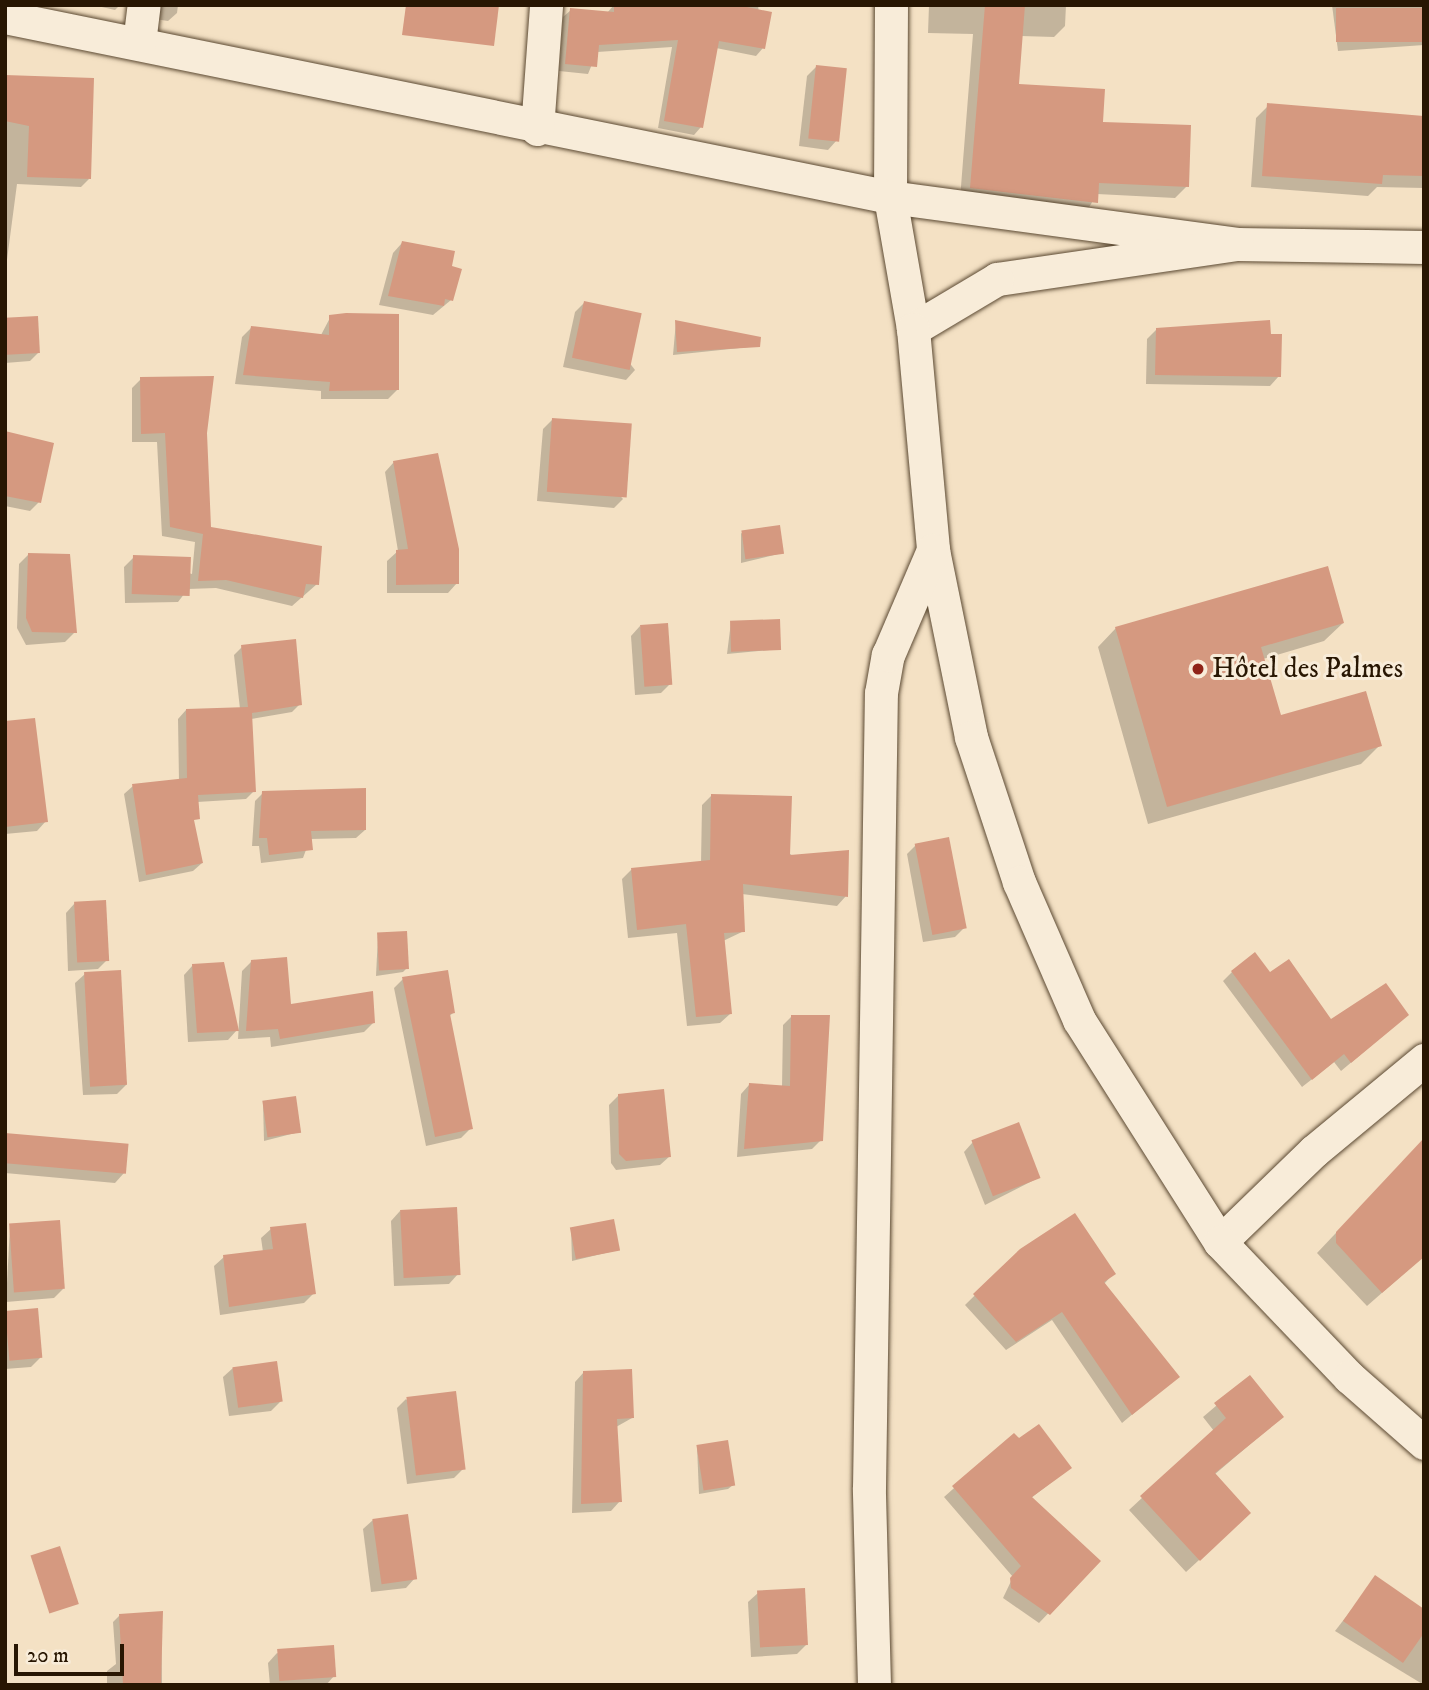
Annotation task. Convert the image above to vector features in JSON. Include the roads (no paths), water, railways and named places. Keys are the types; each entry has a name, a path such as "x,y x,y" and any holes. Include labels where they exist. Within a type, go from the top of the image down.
{"street":[{"path":"139,43 145,5"},
{"path":"537,129 546,5"},
{"path":"891,5 890,197 913,329 933,550 971,737 1019,881 1079,1020 1220,1242 1349,1377 1424,1443"},
{"path":"5,17 139,43 537,129 890,197 1237,244 1424,247"},
{"path":"913,329 959,296 997,279 1237,244"},
{"path":"874,1685 869,1488 881,693 888,655 933,550"},
{"path":"1220,1242 1314,1151 1424,1060"}],"place":[{"name":"Hôtel des Palmes","path":"1198,669"}]}
